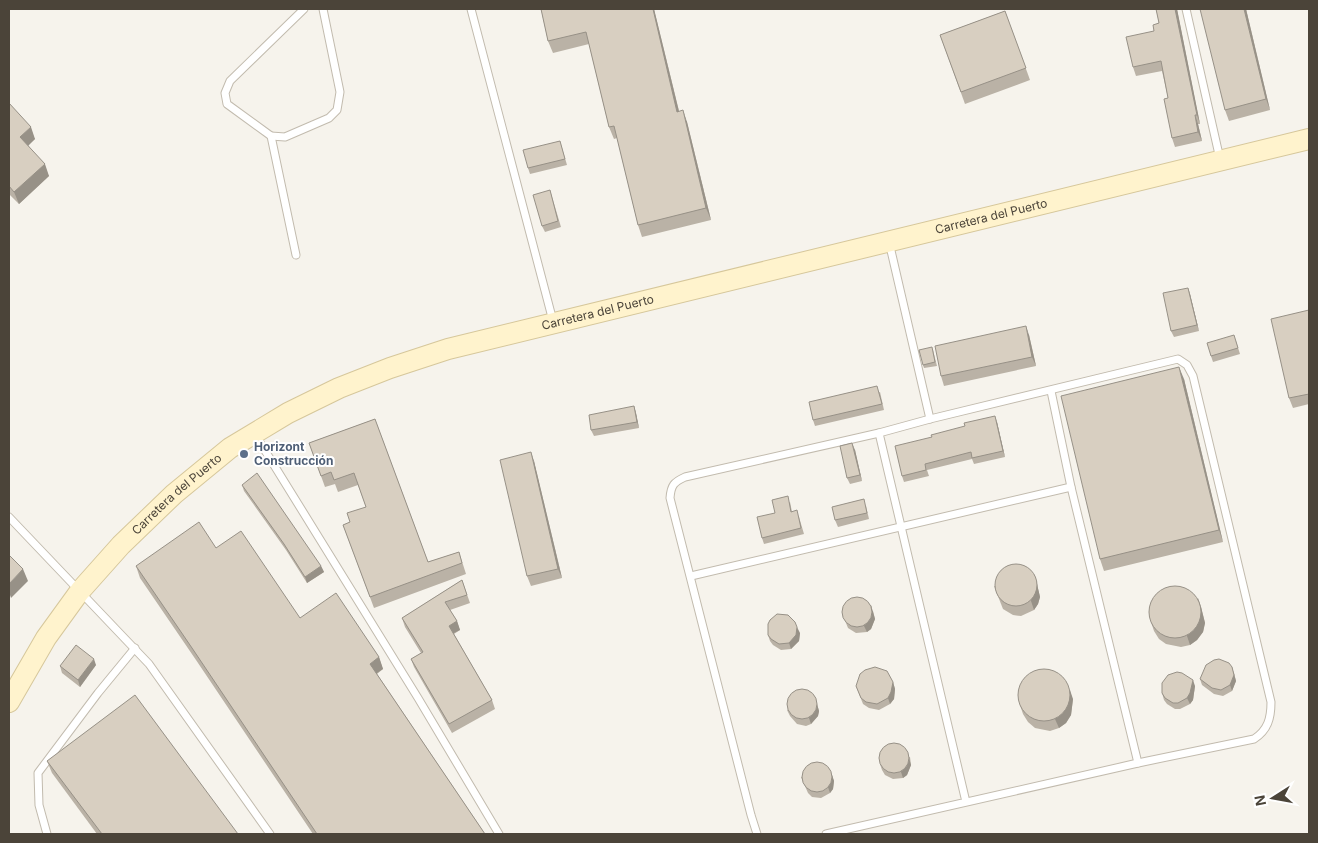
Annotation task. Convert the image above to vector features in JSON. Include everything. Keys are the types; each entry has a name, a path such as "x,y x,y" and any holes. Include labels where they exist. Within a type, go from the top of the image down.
{"main road":[{"name":"Carretera del Puerto","path":"9,702 46,638 80,592 122,545 174,494 230,448 296,409 339,388 390,368 448,349 1220,159 1309,139"}],"lane":[{"path":"304,9 230,81 225,93 227,104 270,136 285,137 329,118 337,110 340,92 323,9"},
{"path":"471,9 554,324"},
{"path":"1186,9 1220,159"},
{"path":"270,136 296,255"},
{"path":"889,242 930,419"},
{"path":"757,834 750,815 670,498 671,487 675,481 685,477 879,433 1178,359 1187,365 1193,376 1271,702 1271,716 1264,733 1254,739 1138,763 826,834"},
{"path":"1052,391 1071,487 1138,763"},
{"path":"879,433 966,802"},
{"path":"254,434 418,698 499,834"},
{"path":"691,576 1071,487"},
{"path":"9,517 149,664 270,834"},
{"path":"47,834 40,805 38,773 98,693 135,648"}],"building":[{"path":"541,9 653,9 677,112 683,110 706,208 638,225 614,126 609,127 586,32 548,41"},
{"path":"1156,9 1175,9 1197,115 1195,115 1198,132 1172,138 1164,99 1168,98 1161,61 1133,67 1126,37 1154,31 1153,25 1159,23"},
{"path":"1200,9 1244,9 1266,99 1225,110"},
{"path":"1005,11 1026,68 961,92 940,35"},
{"path":"9,103 31,127 20,137 45,164 14,192 9,186"},
{"path":"560,141 565,159 528,168 523,150"},
{"path":"550,190 558,221 542,226 533,195"},
{"path":"1188,288 1197,325 1171,331 1163,293"},
{"path":"1309,310 1309,394 1289,398 1271,319"},
{"path":"1026,326 1032,357 941,376 935,346"},
{"path":"1234,335 1238,348 1211,356 1207,343"},
{"path":"932,347 935,362 923,365 919,350"},
{"path":"1179,367 1219,530 1100,559 1061,396"},
{"path":"877,386 882,404 813,420 809,402"},
{"path":"634,406 637,422 591,430 589,415"},
{"path":"995,416 1003,451 972,458 971,452 925,464 926,470 902,476 895,446 932,437 931,435 965,426 964,423"},
{"path":"375,419 428,562 459,552 462,563 370,597 343,525 350,522 347,513 366,507 354,473 334,480 331,472 321,476 309,443"},
{"path":"852,443 860,475 847,478 840,446"},
{"path":"531,452 558,569 527,576 500,460"},
{"path":"257,473 321,566 305,577 242,485"},
{"path":"788,496 791,512 797,510 801,528 762,538 757,517 775,513 772,500"},
{"path":"864,499 867,513 835,520 832,507"},
{"path":"199,522 216,548 241,531 300,618 336,593 379,657 370,664 485,834 317,834 136,566"},
{"path":"9,555 23,569 9,584"},
{"path":"1016,564 1031,570 1037,585 1031,600 1016,606 1001,600 995,585 1001,570"},
{"path":"462,580 467,595 445,602 457,621 449,626 492,700 449,724 411,659 423,652 402,618"},
{"path":"1170,586 1180,586 1189,590 1197,598 1201,612 1197,626 1189,634 1180,638 1170,638 1161,634 1153,626 1149,617 1149,607 1153,598 1161,590"},
{"path":"857,597 863,598 871,606 871,618 863,626 857,627 851,626 843,618 842,612 843,606 851,598"},
{"path":"777,614 788,615 795,622 797,627 796,635 789,643 779,644 768,635 768,624"},
{"path":"76,645 94,659 78,680 60,666"},
{"path":"1219,659 1229,663 1234,675 1230,685 1221,690 1212,688 1200,679 1206,665"},
{"path":"875,667 887,671 893,682 888,698 877,704 866,702 861,698 856,686 860,674 865,670"},
{"path":"1039,669 1049,669 1058,673 1066,681 1070,695 1066,709 1058,717 1049,721 1039,721 1030,717 1022,709 1018,700 1018,690 1022,681 1030,673"},
{"path":"1177,672 1193,680 1187,698 1178,703 1173,703 1165,698 1162,693 1162,683 1168,675"},
{"path":"802,689 808,690 816,698 816,710 808,718 802,719 796,718 788,710 787,704 788,698 796,690"},
{"path":"135,695 238,834 102,834 47,761"},
{"path":"894,743 900,744 908,752 908,764 900,772 894,773 888,772 880,764 879,758 880,752 888,744"},
{"path":"817,762 823,763 831,771 831,783 823,791 817,792 811,791 803,783 802,777 803,771 811,763"}],"place":[{"name":"Horizont Construcción","path":"244,454"}]}
